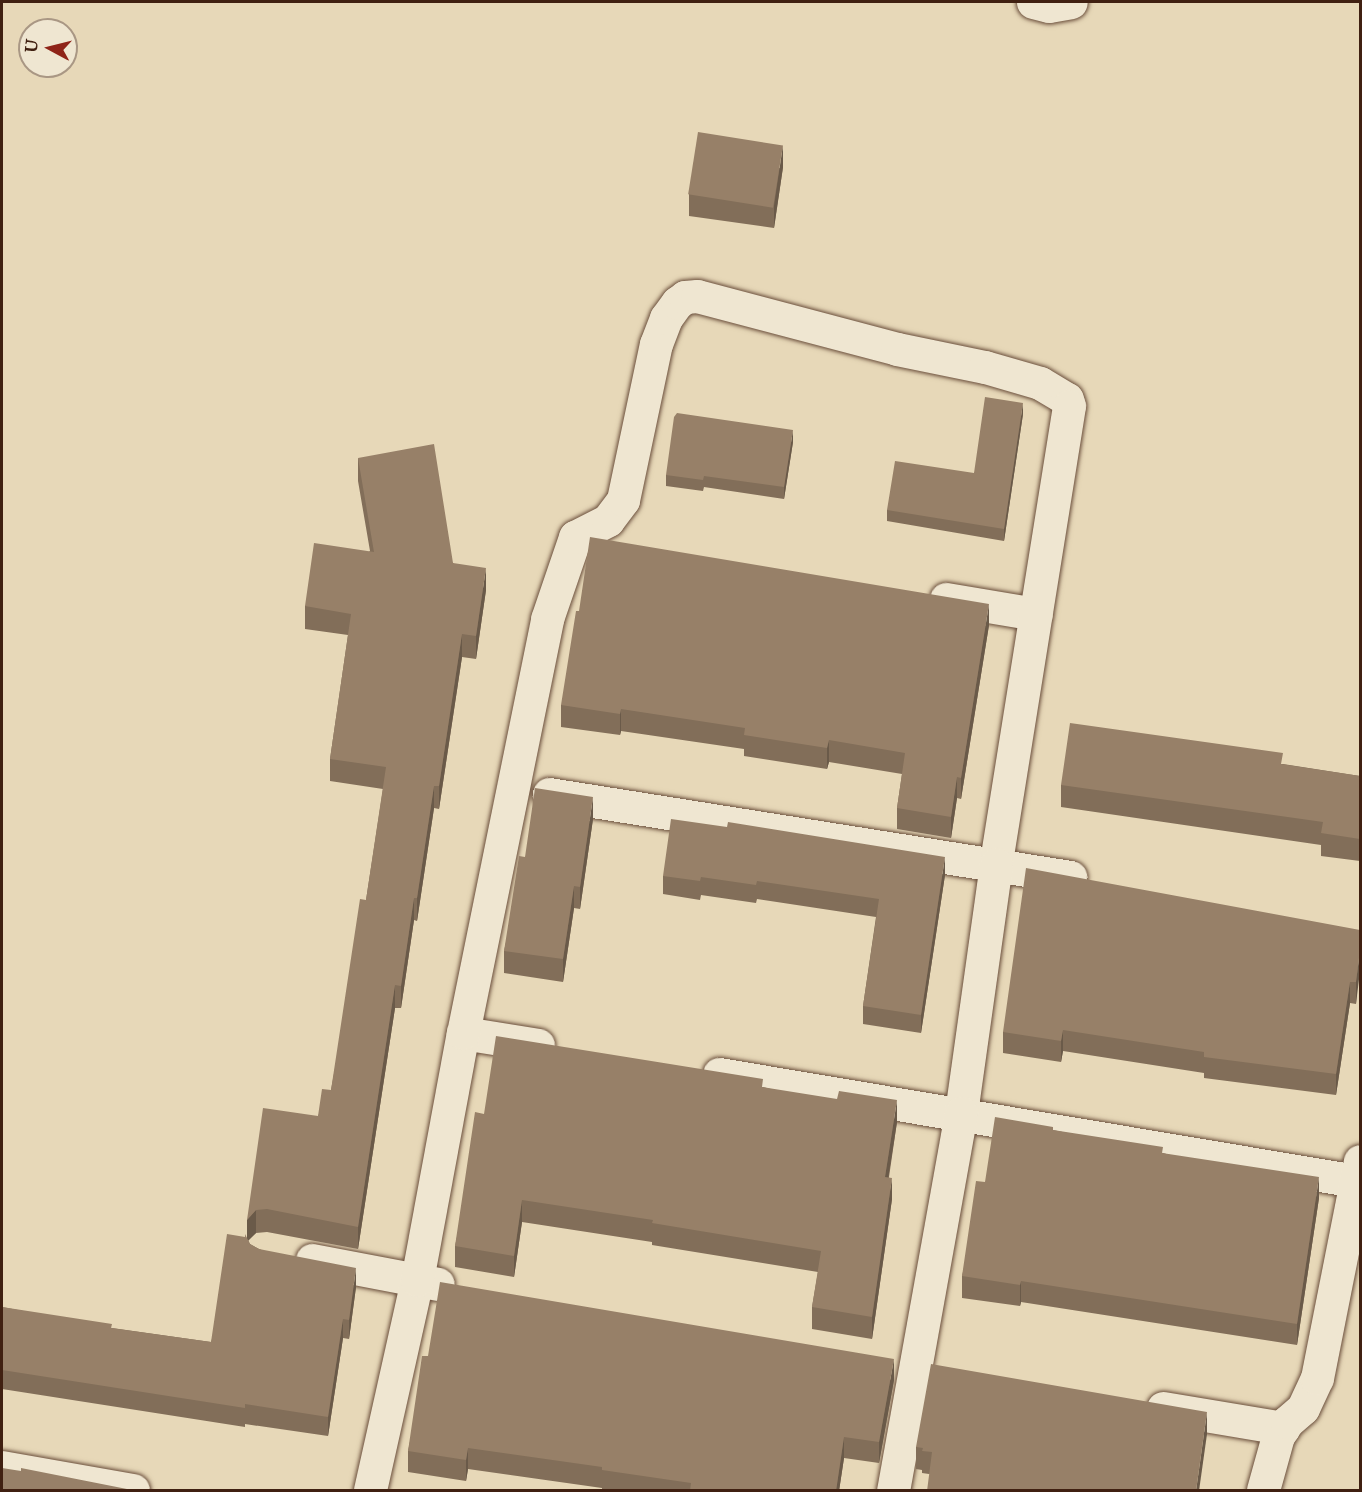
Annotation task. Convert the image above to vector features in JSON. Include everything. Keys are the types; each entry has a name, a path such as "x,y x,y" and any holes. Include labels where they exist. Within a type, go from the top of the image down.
{"street":[{"path":"1033,2 1049,6 1071,2"},
{"path":"370,1491 417,1280 463,1034 515,788 547,619 575,537 609,520 620,505 656,344 673,306 685,297 697,296 897,349 985,366 1040,383 1067,399 1069,406 996,864 961,1113 903,1363 893,1491"},
{"path":"575,537 622,545"},
{"path":"918,594 1036,614"},
{"path":"515,788 996,864 1102,883"},
{"path":"463,1034 567,1050"},
{"path":"694,1070 961,1113 1358,1170 1317,1378 1304,1408 1283,1428 1263,1491"},
{"path":"285,1254 464,1288"},
{"path":"903,1363 949,1371"},
{"path":"1133,1402 1283,1428"},
{"path":"2,1467 133,1491"}],"building":[{"path":"698,132 783,145 773,208 688,194"},
{"path":"985,397 1023,403 1004,529 887,510 895,461 974,473"},
{"path":"677,413 793,430 784,487 704,476 703,480 666,475 674,417"},
{"path":"434,444 453,563 486,568 476,636 462,634 439,786 434,786 401,986 395,985 358,1227 267,1209 256,1210 247,1220 263,1108 318,1116 322,1089 331,1090 360,899 366,900 386,767 330,759 351,614 305,606 314,543 374,552 358,458"},
{"path":"590,537 989,604 961,778 957,777 951,817 897,808 905,753 829,740 827,748 744,735 745,728 621,709 620,714 561,705"},
{"path":"1070,723 1283,753 1281,764 1360,776 1360,839 1321,833 1323,822 1061,785"},
{"path":"535,788 593,797 580,887 574,886 563,959 504,951 519,856 525,857"},
{"path":"671,819 727,827 728,822 945,857 921,1015 863,1006 879,899 757,881 756,885 701,877 700,881 663,876"},
{"path":"1026,868 1360,930 1356,982 1350,982 1336,1074 1204,1057 1204,1052 1063,1030 1061,1041 1003,1032"},
{"path":"496,1036 763,1079 762,1087 837,1099 839,1091 897,1100 885,1177 892,1178 872,1317 812,1307 821,1251 652,1223 653,1220 522,1200 514,1256 455,1246 475,1112 484,1114"},
{"path":"995,1117 1053,1127 1053,1130 1163,1147 1162,1153 1319,1177 1297,1324 1021,1281 1020,1285 962,1276 976,1181 985,1182"},
{"path":"227,1234 245,1237 245,1234 250,1244 259,1249 356,1268 349,1320 343,1319 328,1417 245,1404 245,1408 2,1370 2,1307 112,1324 111,1328 211,1342"},
{"path":"440,1282 894,1359 879,1442 844,1437 836,1491 690,1491 691,1483 602,1470 602,1467 468,1448 466,1460 408,1451 422,1356 428,1356"},
{"path":"931,1364 1207,1412 1196,1491 927,1491 932,1452 922,1451 923,1448 916,1447"},
{"path":"2,1468 21,1471 21,1468 137,1491 2,1491"}]}
